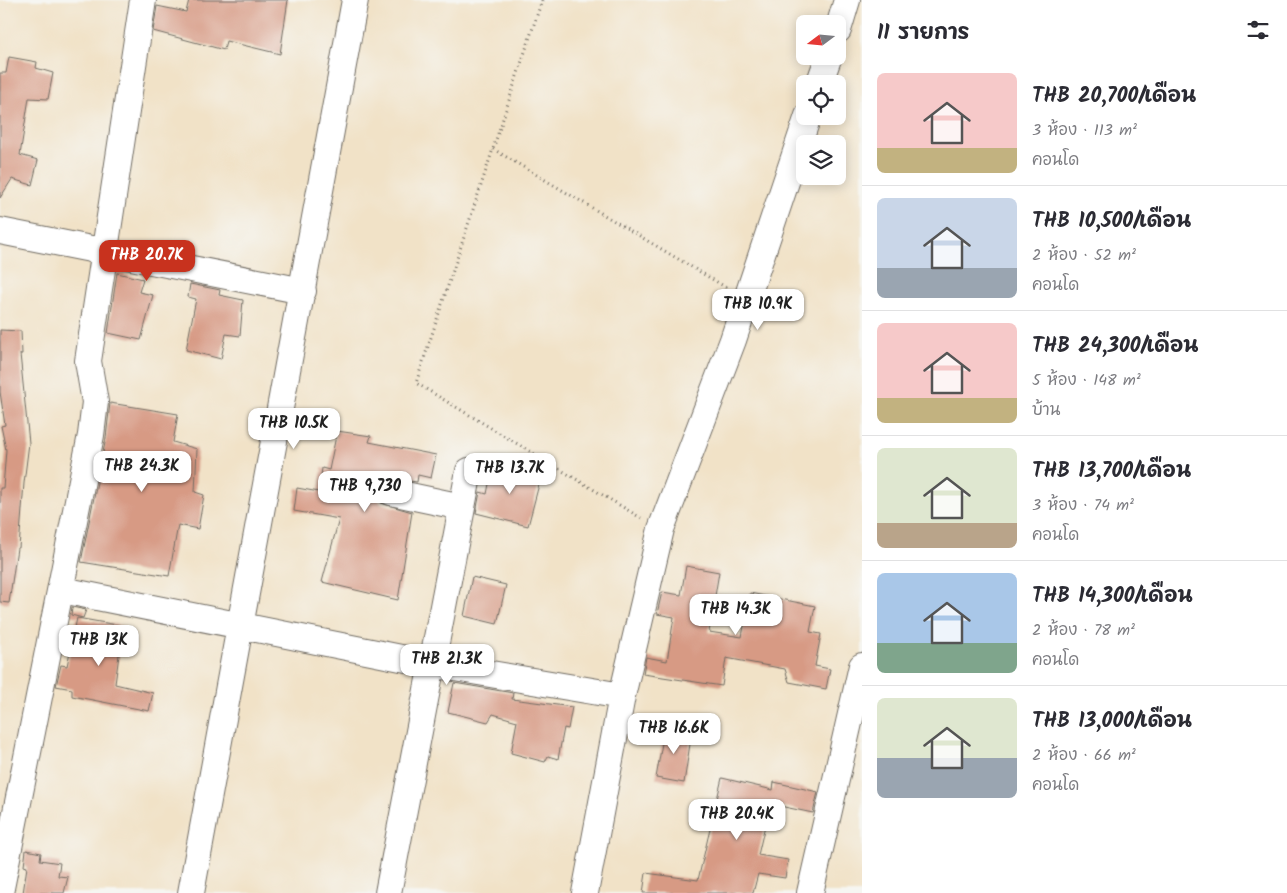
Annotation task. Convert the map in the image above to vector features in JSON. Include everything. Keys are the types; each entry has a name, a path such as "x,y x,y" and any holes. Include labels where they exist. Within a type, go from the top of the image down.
{"street":[{"path":"0,893 62,590 94,412 95,402 88,361 143,0"},
{"path":"191,893 355,0"},
{"path":"842,15 846,0"},
{"path":"586,893 622,696 661,530 747,300 805,125"},
{"path":"0,231 303,291"},
{"path":"388,893 430,664 469,471"},
{"path":"391,492 462,507"},
{"path":"62,590 430,664 622,696"},
{"path":"810,893 862,666"}],"path":[{"path":"542,0 416,383 661,530"},
{"path":"493,149 747,300"}],"building":[{"path":"189,0 288,0 280,54 226,41 224,50 153,31 157,6 186,12"},
{"path":"9,57 37,62 36,68 53,73 48,99 29,98 20,155 38,160 32,185 12,179 0,198 0,73 6,73"},
{"path":"117,273 143,279 139,292 153,295 141,340 108,333"},
{"path":"190,284 220,290 219,295 243,300 240,336 226,334 221,359 186,350 196,299 188,297"},
{"path":"0,330 21,331 22,354 20,354 29,443 19,548 17,548 9,603 0,602 0,488 3,488 6,450 1,426 5,425 0,392"},
{"path":"110,403 178,414 173,442 197,449 195,492 204,495 198,529 178,525 169,576 81,562 106,438"},
{"path":"337,431 371,436 369,442 436,455 431,478 418,475 417,482 387,478 380,482 376,488 377,497 381,503 412,512 398,600 322,582 339,519 294,511 297,488 319,492 322,468 329,470"},
{"path":"493,464 542,473 528,526 476,513 480,492 487,494"},
{"path":"686,566 719,572 709,632 742,637 750,593 815,606 810,632 821,634 815,666 830,669 826,689 789,682 785,669 726,658 722,686 643,674 646,657 667,661 674,617 657,614 662,592 681,595"},
{"path":"472,577 506,585 497,624 464,616"},
{"path":"72,607 86,610 83,618 71,615"},
{"path":"77,618 123,626 115,684 153,693 149,711 72,696 72,689 56,686 61,665 67,666"},
{"path":"454,683 513,693 512,699 572,707 568,729 564,728 558,759 548,756 545,762 511,753 517,721 493,714 488,722 448,712"},
{"path":"665,726 692,731 684,783 656,778"},
{"path":"722,778 773,790 774,782 818,792 813,813 770,804 758,855 788,860 785,878 758,874 753,893 643,893 646,873 698,880"},
{"path":"26,850 41,853 40,860 60,863 58,876 68,877 64,893 23,893 27,867 24,866"}]}
